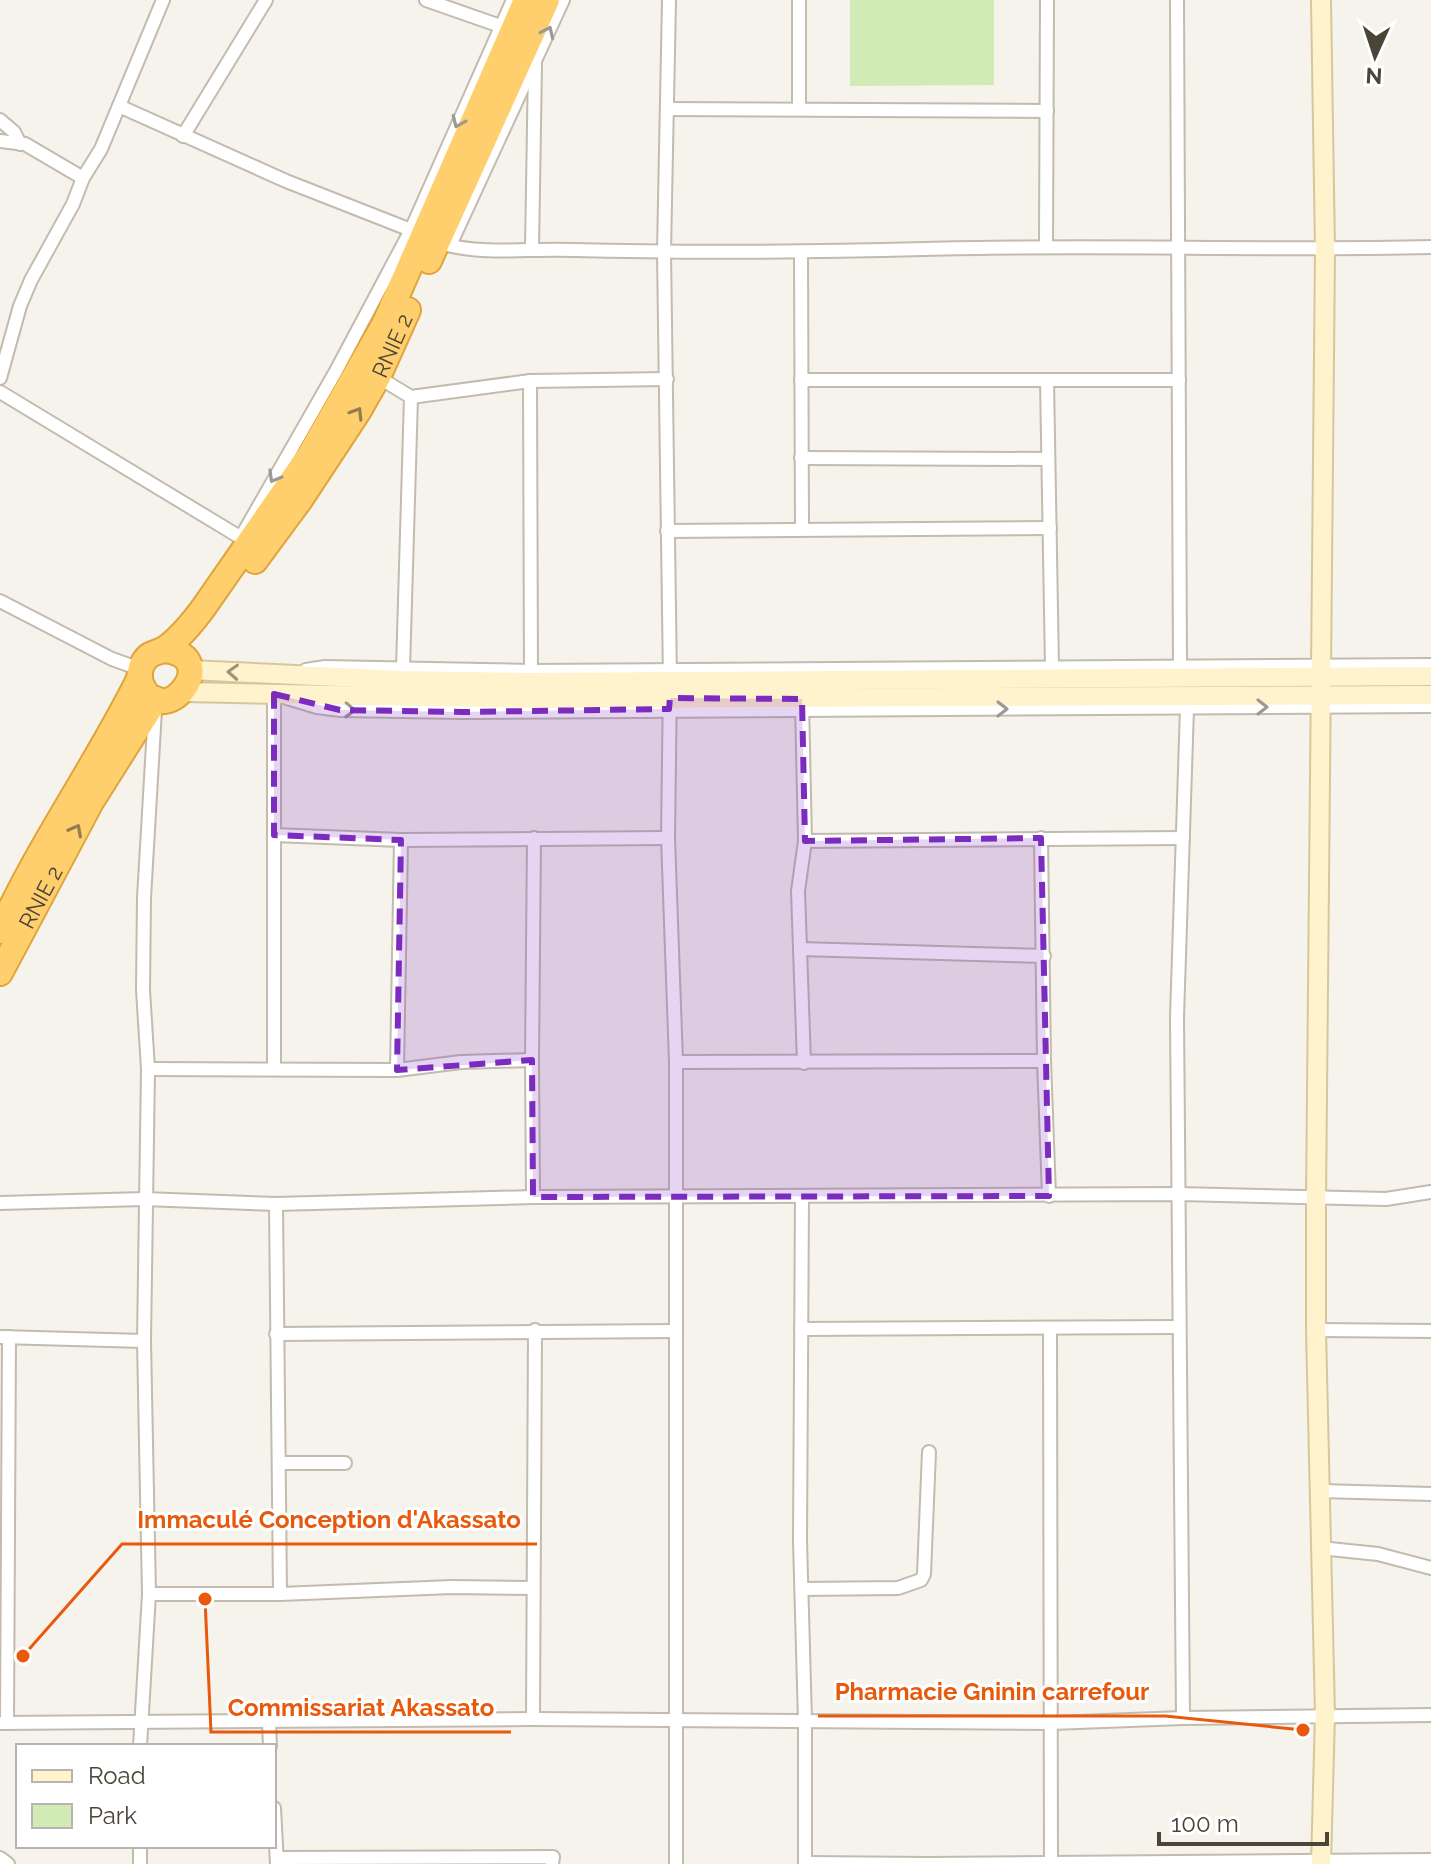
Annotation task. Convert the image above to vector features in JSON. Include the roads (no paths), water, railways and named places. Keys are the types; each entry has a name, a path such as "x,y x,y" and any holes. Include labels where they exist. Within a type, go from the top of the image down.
{"highway":[{"name":"RNIE 2","path":"187,674 199,636 300,500 378,377 507,28 526,0"},
{"name":"RNIE 2","path":"0,931 12,892 103,747 145,659 163,650 188,629 244,543 311,453 430,238 547,0"},
{"path":"140,673 148,694 156,699 171,700 187,674 177,653 163,650"},
{"name":"RNIE 2","path":"0,973 91,802 156,699"}],"main road":[{"path":"1321,0 1325,250 1316,1199 1325,1715 1321,1862"},
{"path":"187,674 527,682 670,690 802,704 1321,686 1431,676"},
{"path":"187,674 274,694 402,698 670,690 1321,686 1431,695"}],"street":[{"path":"0,378 20,306 31,280 101,149 163,0"},
{"path":"183,136 266,0"},
{"path":"426,0 507,28 513,0"},
{"path":"430,238 451,243 563,0"},
{"path":"669,0 664,252 670,690 668,838 676,1062 676,1864"},
{"path":"799,0 799,109"},
{"path":"1046,245 1047,0"},
{"path":"1177,0 1180,666"},
{"path":"532,249 535,59"},
{"path":"119,106 183,136 430,238 468,250 801,253 1046,245 1325,250 1431,247"},
{"path":"667,109 1047,111"},
{"path":"0,120 14,132 20,144"},
{"path":"0,141 20,144 83,178"},
{"path":"801,253 802,528"},
{"path":"378,377 411,397 530,381 667,379"},
{"path":"801,380 1179,380"},
{"path":"1047,380 1052,668"},
{"path":"530,381 531,671"},
{"path":"0,392 244,543"},
{"path":"403,669 411,397"},
{"path":"801,458 1048,459"},
{"path":"667,531 1050,528"},
{"path":"0,601 140,673"},
{"path":"804,1063 798,891 805,841 802,704 1187,708 1431,665"},
{"path":"274,674 325,667 531,671 670,690 1052,668 1180,666 1321,686 1431,706"},
{"path":"274,694 274,1069"},
{"path":"140,1744 149,1594 144,1341 148,1069 143,990 144,898 156,699"},
{"path":"1183,1718 1177,1017 1187,708"},
{"path":"274,835 401,840 668,838"},
{"path":"533,1197 534,838"},
{"path":"1041,838 1049,1196"},
{"path":"805,841 1183,838"},
{"path":"397,1070 401,840"},
{"path":"800,949 1044,956"},
{"path":"148,1069 397,1070 461,1062 532,1060"},
{"path":"676,1062 1044,1061"},
{"path":"0,1203 144,1199 276,1204 533,1197 1179,1194 1386,1199 1431,1192"},
{"path":"802,1196 800,1541 805,1864 1431,1860"},
{"path":"276,1204 280,1594"},
{"path":"801,1329 1179,1327"},
{"path":"1050,1329 1051,1863"},
{"path":"533,1719 535,1330"},
{"path":"1316,1330 1431,1331"},
{"path":"276,1334 676,1331"},
{"path":"144,1341 4,1337 4,1723 533,1719 1051,1723 1431,1715"},
{"path":"802,1589 898,1588 921,1580 924,1574 929,1452"},
{"path":"279,1463 345,1463"},
{"path":"1320,1491 1431,1494"},
{"path":"1320,1548 1378,1554 1431,1568"},
{"path":"149,1594 532,1588"},
{"path":"269,1722 270,1744"},
{"path":"277,1861 553,1857 552,1864"},
{"path":"0,1858 8,1864"}],"place":[{"name":"Commissariat Akassato","path":"205,1599"},
{"name":"Immaculé Conception d'Akassato","path":"23,1656"},
{"name":"Pharmacie Gninin carrefour","path":"1303,1730"}]}
